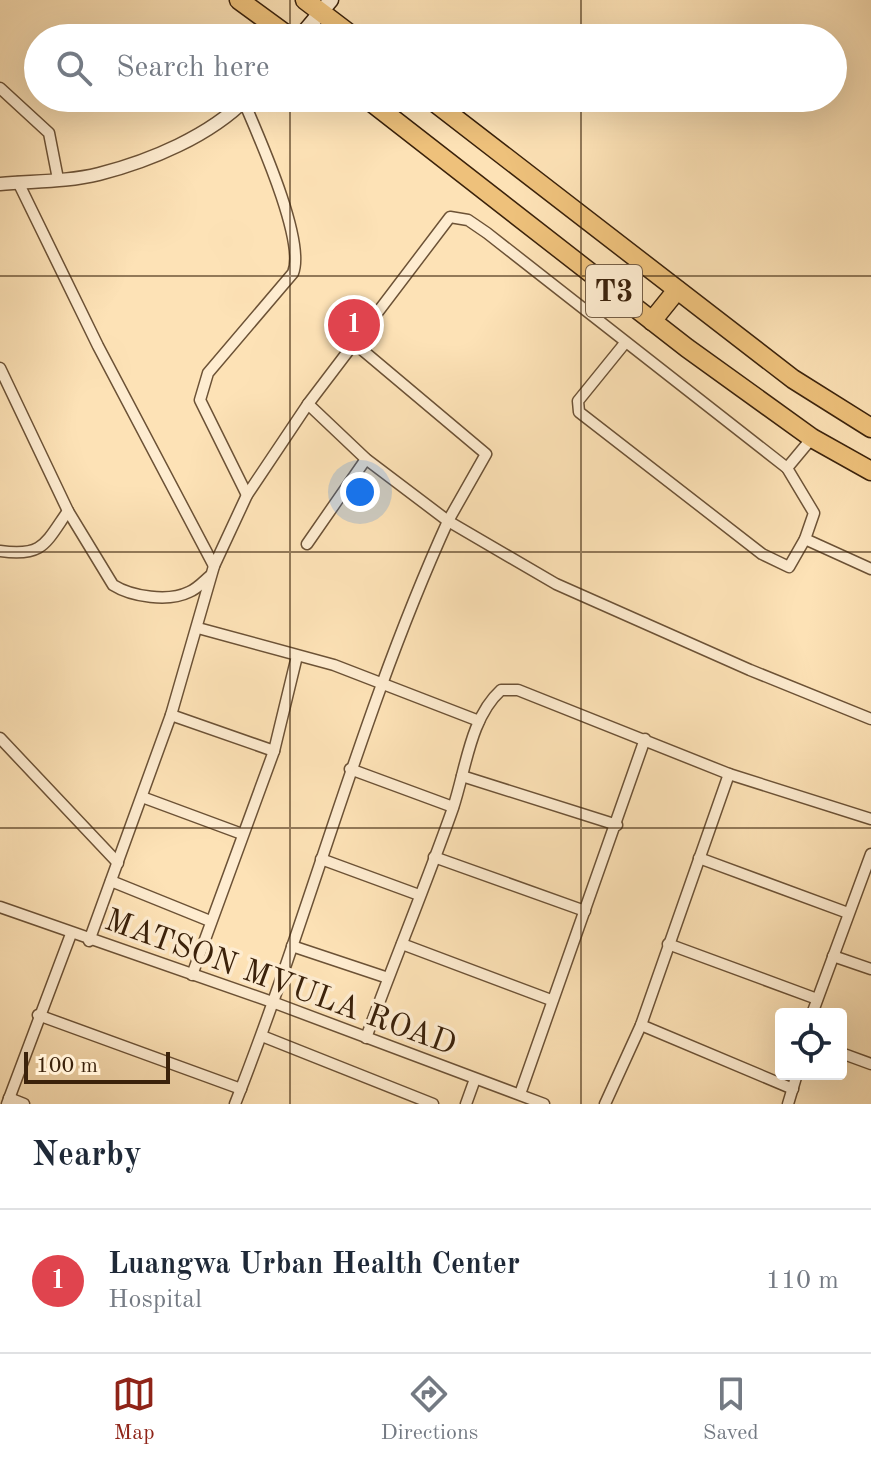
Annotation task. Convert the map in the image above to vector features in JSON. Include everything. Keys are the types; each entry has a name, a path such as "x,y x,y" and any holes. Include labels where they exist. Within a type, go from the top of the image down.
{"highway":[{"path":"239,0 265,24"},
{"path":"305,0 327,6 343,24"},
{"name":"T3","path":"384,112 652,321 812,438 871,471"},
{"name":"T3","path":"447,112 793,379 871,428"},
{"path":"652,321 677,290"}],"main road":[{"path":"311,24 327,6"}],"street":[{"path":"0,88 24,110"},
{"path":"26,112 49,133 58,179"},
{"path":"0,184 98,174 172,148 228,112"},
{"path":"247,495 200,400 208,373 293,273 296,257 278,180 251,112"},
{"path":"18,182 213,570"},
{"path":"89,941 171,715 213,570 247,495 308,404 454,215 487,233 787,468 813,508 805,539 792,564 783,567 579,412 578,401 625,343"},
{"path":"235,1104 275,1003 380,682 448,521 486,454 354,343"},
{"path":"0,368 68,511 113,585 122,591 159,597 189,593 213,570"},
{"path":"308,404 366,459 448,521 556,584 750,670 871,719"},
{"path":"787,468 812,438"},
{"path":"307,544 366,459"},
{"path":"0,551 24,554 41,549 68,511"},
{"path":"805,539 871,569"},
{"path":"198,628 380,682 479,721"},
{"path":"192,975 274,751 297,656"},
{"path":"366,1038 453,807 479,721 490,700 501,690 518,690 729,774 871,819"},
{"path":"171,715 274,751"},
{"path":"0,738 118,863"},
{"path":"520,1094 645,739"},
{"path":"350,769 453,807"},
{"path":"605,1104 641,1025 729,774"},
{"path":"462,776 617,825"},
{"path":"142,797 242,834"},
{"path":"814,1008 848,913 869,869 871,854"},
{"path":"434,857 585,911"},
{"path":"699,858 848,913"},
{"path":"321,859 419,895"},
{"path":"111,881 210,921"},
{"name":"MATSON MVULA ROAD","path":"0,907 89,941 275,1003 544,1104"},
{"path":"24,1104 8,1101 71,934"},
{"path":"402,944 551,1000"},
{"path":"668,944 817,999"},
{"path":"292,946 388,978"},
{"path":"833,956 871,969"},
{"path":"38,1015 241,1089"},
{"path":"641,1025 793,1089"},
{"path":"262,1036 433,1104"},
{"path":"847,1055 871,1064"},
{"path":"466,1104 475,1079"},
{"path":"788,1104 795,1080"}],"place":[{"name":"Luangwa Urban Health Center","path":"354,325"}]}
